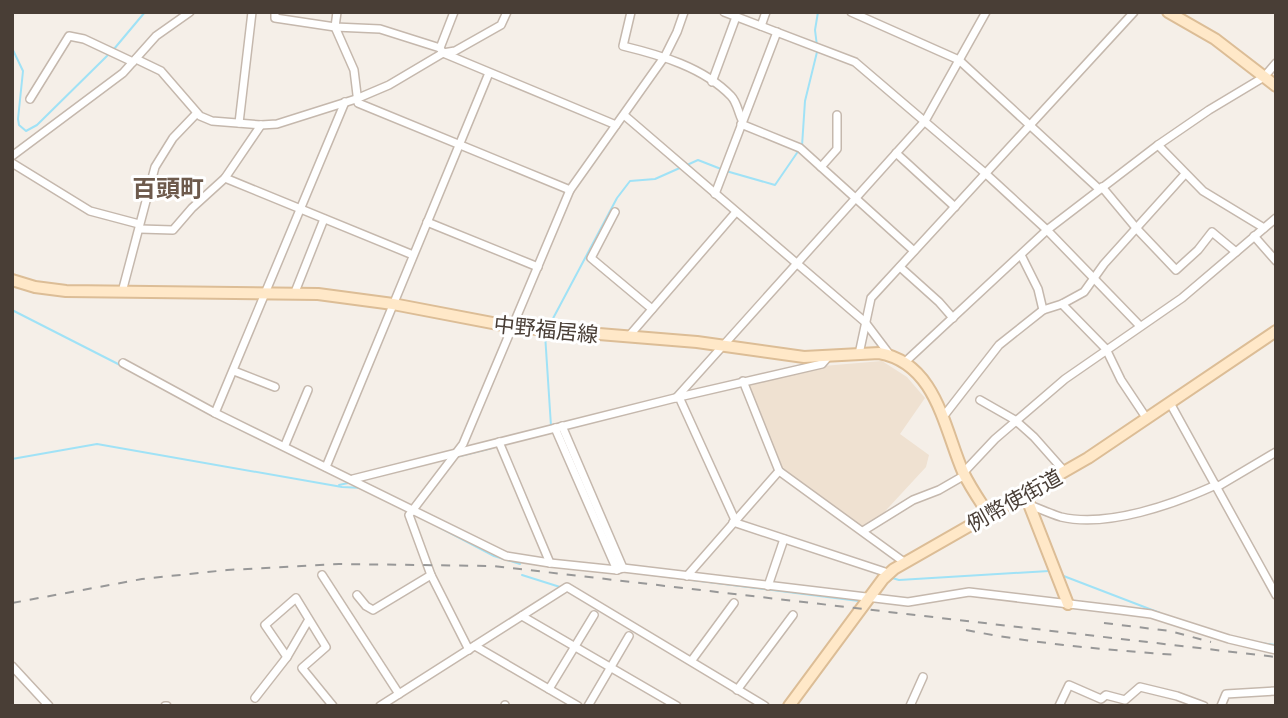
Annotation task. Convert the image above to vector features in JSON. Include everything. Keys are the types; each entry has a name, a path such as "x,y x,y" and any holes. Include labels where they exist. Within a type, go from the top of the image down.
{"main road":[{"path":"1168,12 1215,38 1276,86"},
{"name":"中野福居線","path":"12,280 35,287 66,291 295,292 393,304 513,327 722,345 804,357 890,355 904,363 929,386 964,474 989,515"},
{"name":"例幣使街道","path":"789,706 888,573 989,515 1028,500 1065,472 1276,331"},
{"path":"1028,500 1068,604"}],"street":[{"path":"12,156 123,73 156,36 190,12"},
{"path":"240,123 252,12"},
{"path":"275,12 275,18 334,27 380,29 442,51 616,125"},
{"path":"337,12 334,27 354,70 358,103 570,190"},
{"path":"442,51 454,12"},
{"path":"30,99 69,36 161,71 196,114 212,121 277,124 345,103 389,85 442,51 455,51 501,25 507,12"},
{"path":"631,12 623,46 665,56 712,82 732,97 742,122 800,148 914,251"},
{"path":"578,706 472,648 431,575 409,515 457,453 570,190 665,56 684,12"},
{"path":"724,12 855,62 985,173 1046,230 1140,326"},
{"path":"761,26 766,12"},
{"path":"851,12 959,60 1100,188 1176,270 1198,250 1212,232 1236,252"},
{"path":"873,21 878,12"},
{"path":"677,397 925,121 986,12"},
{"path":"859,354 871,298 1134,12"},
{"path":"712,82 736,17"},
{"path":"715,194 777,32"},
{"path":"904,363 1046,230 1158,145 1264,77 1276,63"},
{"path":"326,467 489,72"},
{"path":"215,412 345,103"},
{"path":"122,292 155,167 173,138 196,114"},
{"path":"821,167 837,149 837,115"},
{"path":"624,116 865,322 890,355"},
{"path":"12,163 90,211 140,227 173,230 192,208 225,178 261,125"},
{"path":"1158,145 1185,174 1217,201 1264,228"},
{"path":"896,153 955,207"},
{"path":"943,417 999,345 1043,310 1062,304 1084,292 1092,279 1185,174"},
{"path":"225,178 414,255"},
{"path":"615,212 591,258 652,309"},
{"path":"629,337 736,212"},
{"path":"863,531 913,500 939,490 964,474 1015,420 1065,379 1182,298 1276,218"},
{"path":"295,292 324,219"},
{"path":"427,222 538,267"},
{"path":"1254,236 1276,261"},
{"path":"1021,255 1038,289 1043,310"},
{"path":"900,267 953,318"},
{"path":"1062,304 1107,349 1121,380 1146,419"},
{"path":"353,479 677,397 822,364 828,357"},
{"path":"123,363 215,412 496,552 550,563 908,602 969,592 1152,614 1229,639 1276,650"},
{"path":"234,371 275,387"},
{"path":"743,381 779,471 904,562"},
{"path":"285,445 308,390"},
{"path":"677,397 734,521 888,573"},
{"path":"980,400 1015,420 1065,472"},
{"path":"1170,403 1276,595"},
{"path":"559,427 620,569"},
{"path":"499,442 550,563"},
{"path":"1028,500 1070,519 1116,517 1181,500 1217,486 1276,452"},
{"path":"687,576 779,471"},
{"path":"768,586 783,539"},
{"path":"322,575 398,694"},
{"path":"357,595 373,610 431,575"},
{"path":"380,706 567,587 765,706"},
{"path":"287,657 265,625 296,598 326,647 302,668 333,706"},
{"path":"692,660 734,603"},
{"path":"549,689 594,615"},
{"path":"737,690 793,615"},
{"path":"522,616 677,706"},
{"path":"256,703 308,621"},
{"path":"588,706 629,636"},
{"path":"12,666 49,706"},
{"path":"912,705 923,677"},
{"path":"1059,706 1069,685 1101,699 1106,695 1125,700 1140,687 1203,706"},
{"path":"1221,706 1226,694 1276,691"}],"shaded area":[{"path":"882,361 907,377 925,398 900,434 929,455 926,467 877,520 863,528 781,469 746,384 823,366"}],"waterway":[{"path":"114,49 145,12"},
{"path":"817,46 815,30 818,12"},
{"path":"12,48 23,71 18,119 19,125 26,131 37,125 110,53"},
{"path":"802,146 805,101 817,52"},
{"path":"726,171 775,185 799,150"},
{"path":"687,165 698,160 721,169"},
{"path":"549,326 617,198 630,181 655,179 682,167"},
{"path":"12,310 120,365"},
{"path":"545,334 551,426"},
{"path":"673,396 714,351"},
{"path":"12,459 97,444 342,487 363,488"},
{"path":"456,457 492,448"},
{"path":"339,485 348,483"},
{"path":"437,526 494,556 520,564"},
{"path":"621,571 859,601"},
{"path":"892,578 899,580 1049,571"},
{"path":"522,575 560,587"},
{"path":"1061,575 1160,613"},
{"path":"1259,643 1276,645"}],"railway":[{"path":"12,603 142,579 227,570 339,564 494,566 1276,657"},
{"path":"1104,623 1170,631 1211,642"},
{"path":"966,630 1072,646 1178,655"}],"district":[{"name":"百頭町","path":"168,188"}]}
